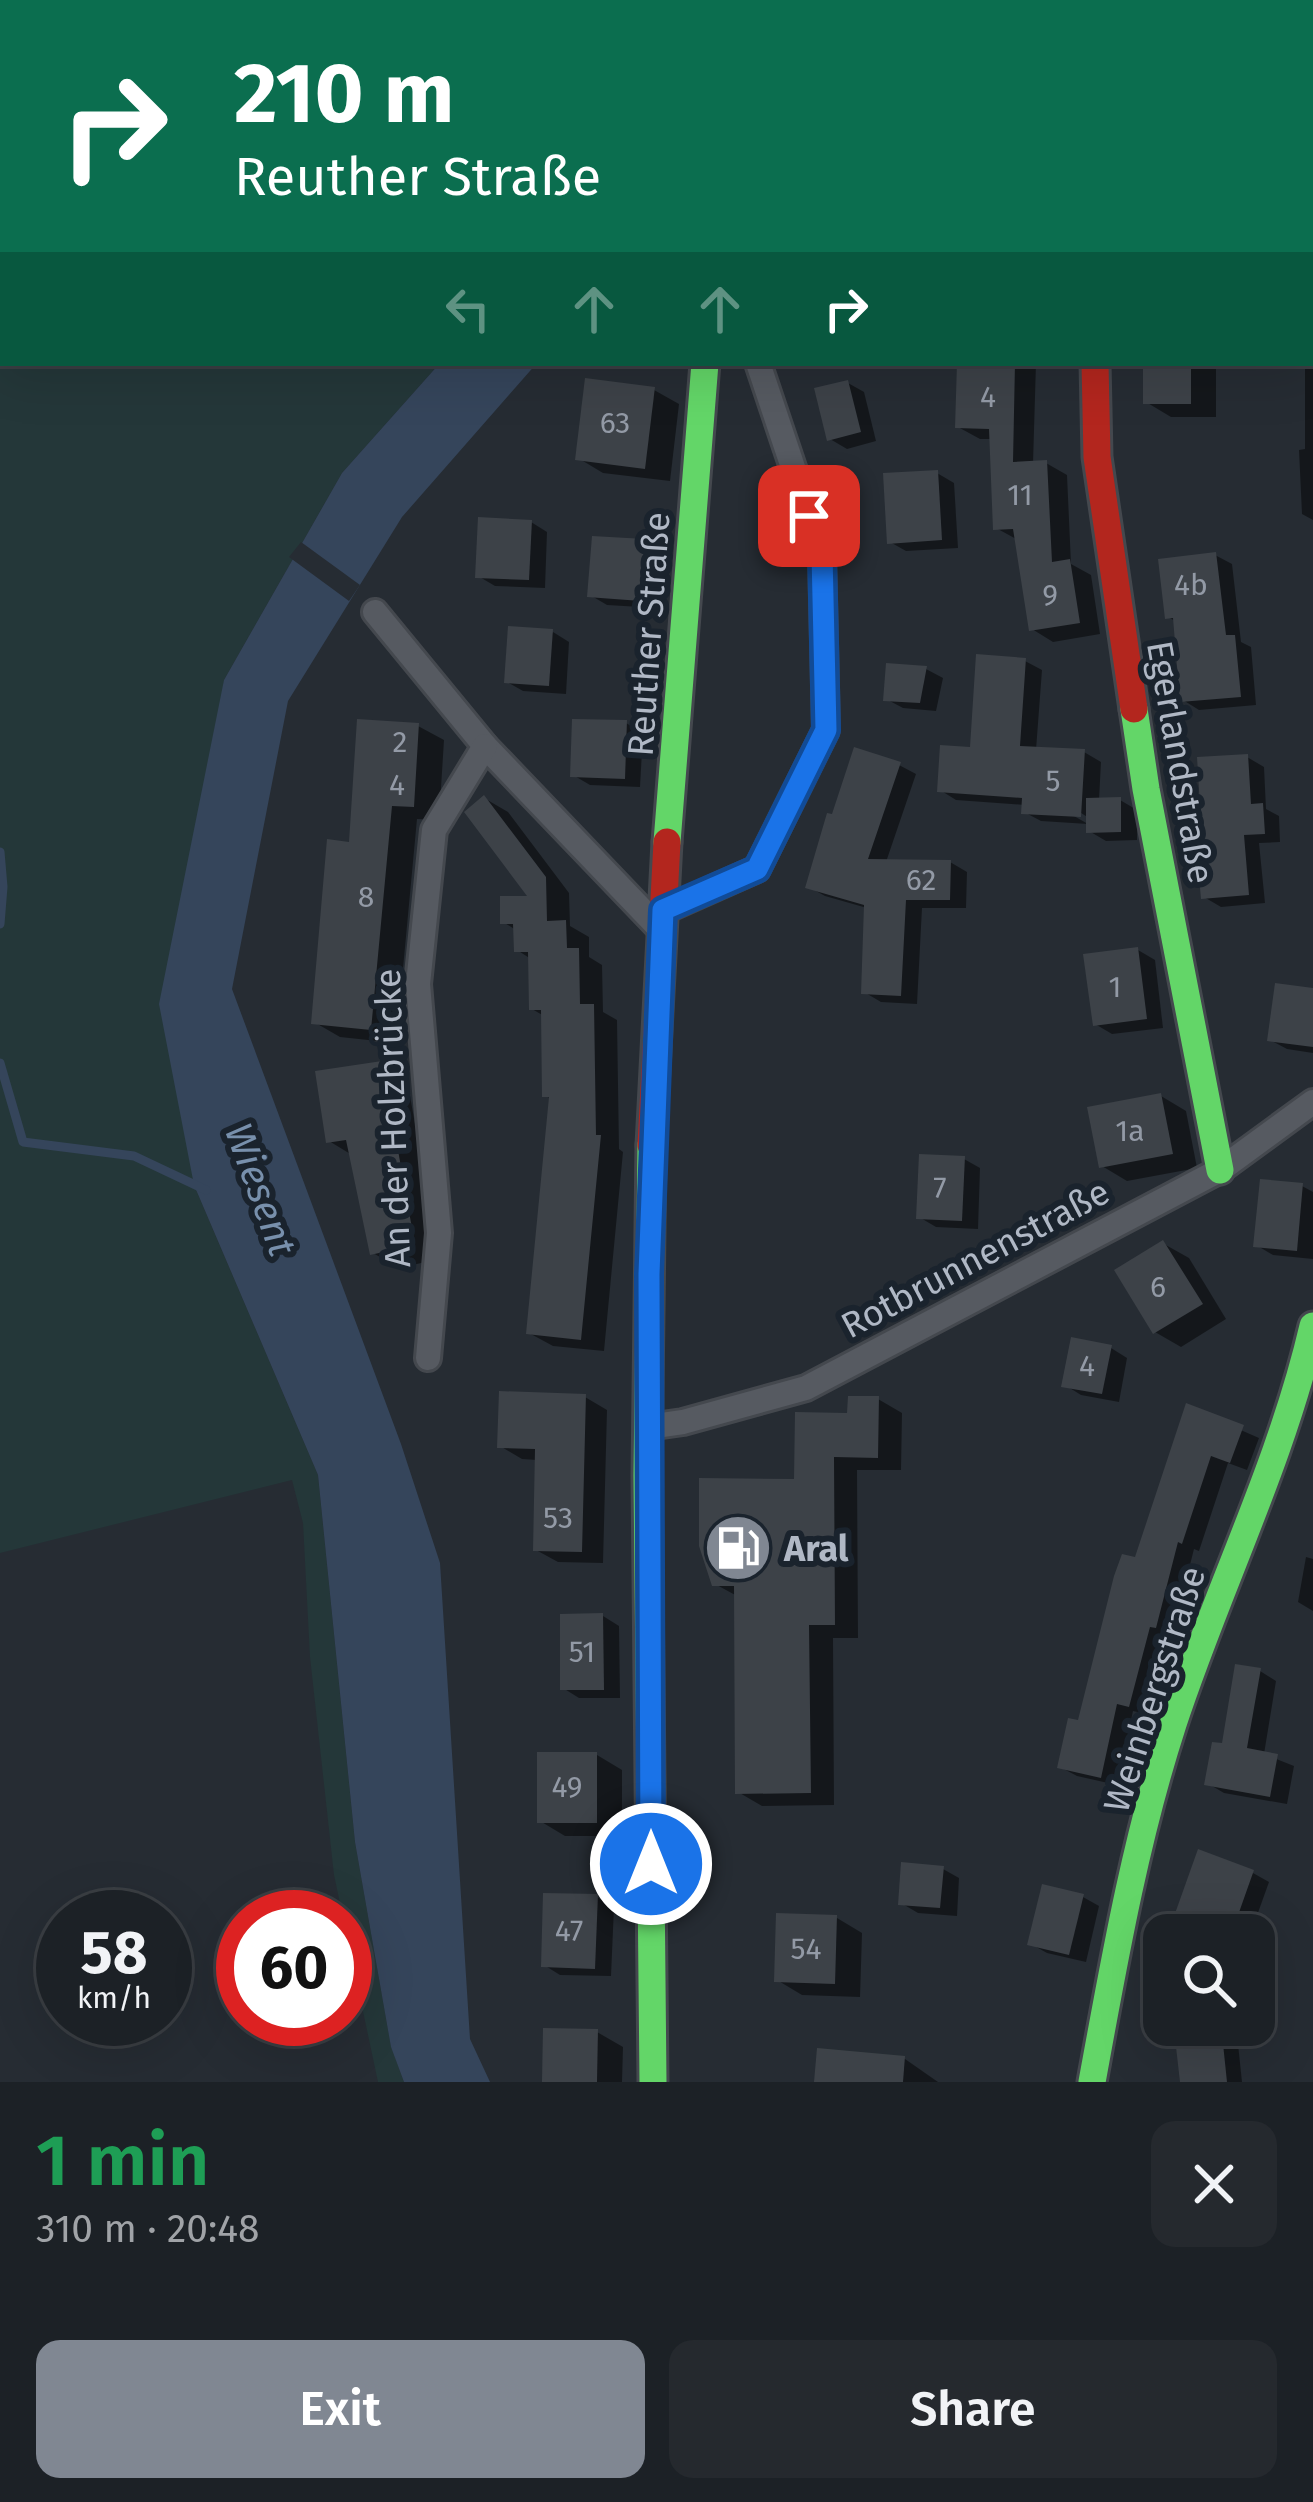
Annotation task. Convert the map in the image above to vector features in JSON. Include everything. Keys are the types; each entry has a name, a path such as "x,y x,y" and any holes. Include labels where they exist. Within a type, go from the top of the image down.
{"main road":[{"name":"Reuther Straße","path":"652,2082 648,1427 652,1110 705,366"},
{"name":"Egerlandstraße","path":"1095,366 1097,457 1146,789 1220,1170"},
{"name":"Weinbergstraße","path":"1092,2082 1134,1871 1168,1740 1301,1388 1313,1326"}],"street":[{"path":"375,612 485,746 663,921 757,869 826,730 822,554 759,366"},
{"name":"An der Holzbrücke","path":"428,1358 439,1233 418,984 434,830 485,746"},
{"name":"Rotbrunnenstraße","path":"648,1427 806,1388 1220,1170 1313,1102"}],"shaded area":[{"path":"0,366 437,366 342,473 224,680 194,1185 318,1475 363,1890 337,1890 334,1875 310,1657 303,1523 292,1480 0,1553"},
{"path":"372,1938 391,2046 404,2082 378,2082 370,2046"}],"water":[{"name":"Wiesent","path":"437,366 534,366 402,517 288,701 232,989 401,1444 440,1563 470,2039 490,2082 404,2082 391,2047 372,1939 372,1890 363,1890 355,1842 318,1475 194,1185 159,1004 224,680 342,473"}],"pier":[{"path":"301,542 360,585 349,601 289,557"}],"building":[{"path":"957,366 1015,366 1013,462 1047,460 1052,562 1070,559 1080,623 1029,631 1013,529 993,530 989,429 955,428"},
{"path":"1143,366 1191,366 1191,404 1143,404"},
{"path":"585,378 655,387 645,469 575,460"},
{"path":"848,380 861,432 827,441 814,388"},
{"path":"938,470 942,540 887,544 883,473"},
{"path":"478,517 532,520 529,580 475,578"},
{"path":"592,536 645,539 641,601 587,597"},
{"path":"1216,552 1226,635 1235,635 1241,697 1180,702 1173,618 1165,619 1158,559"},
{"path":"508,626 553,629 549,686 504,683"},
{"path":"976,654 1026,658 1020,746 1085,749 1081,817 1021,814 1022,798 937,792 940,745 970,747"},
{"path":"886,663 927,666 920,703 883,701"},
{"path":"357,719 419,723 414,807 392,806 371,1030 311,1024 327,839 349,842"},
{"path":"572,719 627,720 625,779 570,777"},
{"path":"854,747 901,762 868,859 951,860 950,900 906,900 901,996 861,994 864,905 805,888 827,813 832,814"},
{"path":"1248,754 1251,804 1263,803 1265,834 1244,835 1249,895 1201,899 1197,757"},
{"path":"484,795 546,877 547,921 566,920 567,948 579,948 580,1004 594,1004 596,1135 601,1135 581,1340 526,1334 549,1097 542,1097 541,1010 529,1010 528,952 514,952 513,924 500,924 500,896 527,896 464,812"},
{"path":"1121,797 1121,832 1086,833 1086,798"},
{"path":"1138,947 1147,1019 1093,1026 1083,954"},
{"path":"1275,983 1313,988 1313,1047 1267,1041"},
{"path":"382,1061 415,1245 370,1255 346,1140 326,1143 315,1071"},
{"path":"1161,1093 1173,1154 1099,1168 1087,1107"},
{"path":"919,1154 965,1156 962,1221 916,1219"},
{"path":"1260,1179 1303,1183 1297,1251 1253,1247"},
{"path":"1163,1240 1203,1304 1153,1334 1114,1270"},
{"path":"1071,1337 1112,1345 1102,1394 1061,1387"},
{"path":"499,1391 586,1394 582,1552 533,1551 535,1449 497,1448"},
{"path":"848,1396 879,1396 878,1458 834,1457 835,1625 809,1625 811,1793 735,1794 734,1586 712,1586 699,1546 699,1478 794,1479 795,1412 847,1413"},
{"path":"1186,1403 1244,1425 1230,1463 1211,1456 1182,1544 1178,1542 1156,1628 1150,1627 1129,1707 1117,1704 1101,1778 1057,1768 1068,1718 1078,1720 1114,1576 1122,1554 1135,1557"},
{"path":"603,1613 604,1690 560,1690 560,1614"},
{"path":"1235,1664 1261,1668 1247,1748 1278,1754 1270,1797 1204,1785 1212,1742 1222,1743"},
{"path":"537,1752 597,1752 597,1823 537,1823"},
{"path":"1198,1849 1254,1870 1238,1914 1175,1914"},
{"path":"901,1862 944,1866 940,1908 898,1905"},
{"path":"1042,1884 1084,1894 1069,1955 1027,1945"},
{"path":"543,1893 598,1894 595,1969 541,1967"},
{"path":"776,1913 837,1915 835,1984 774,1982"},
{"path":"543,2028 598,2029 597,2082 542,2082"},
{"path":"1176,2046 1223,2046 1227,2082 1180,2082"},
{"path":"817,2048 905,2056 903,2082 814,2082"}],"waterway":[{"path":"0,852 0,924"},
{"path":"0,1063 23,1142 134,1156 206,1190"}],"traffic: fast":[{"path":"667,842 705,366"},
{"path":"1134,709 1220,1170"},
{"path":"651,1145 647,1476 653,2082"},
{"path":"1092,2082 1147,1812 1190,1674 1284,1428 1313,1326"}],"traffic: jam":[{"path":"1095,366 1097,457 1134,709"},
{"path":"651,1145 667,842"}],"place":[{"name":"Aral","path":"738,1548"}],"route":[{"path":"651,1864 649,1274 663,910 757,869 826,730 822,554 809,516"}]}
